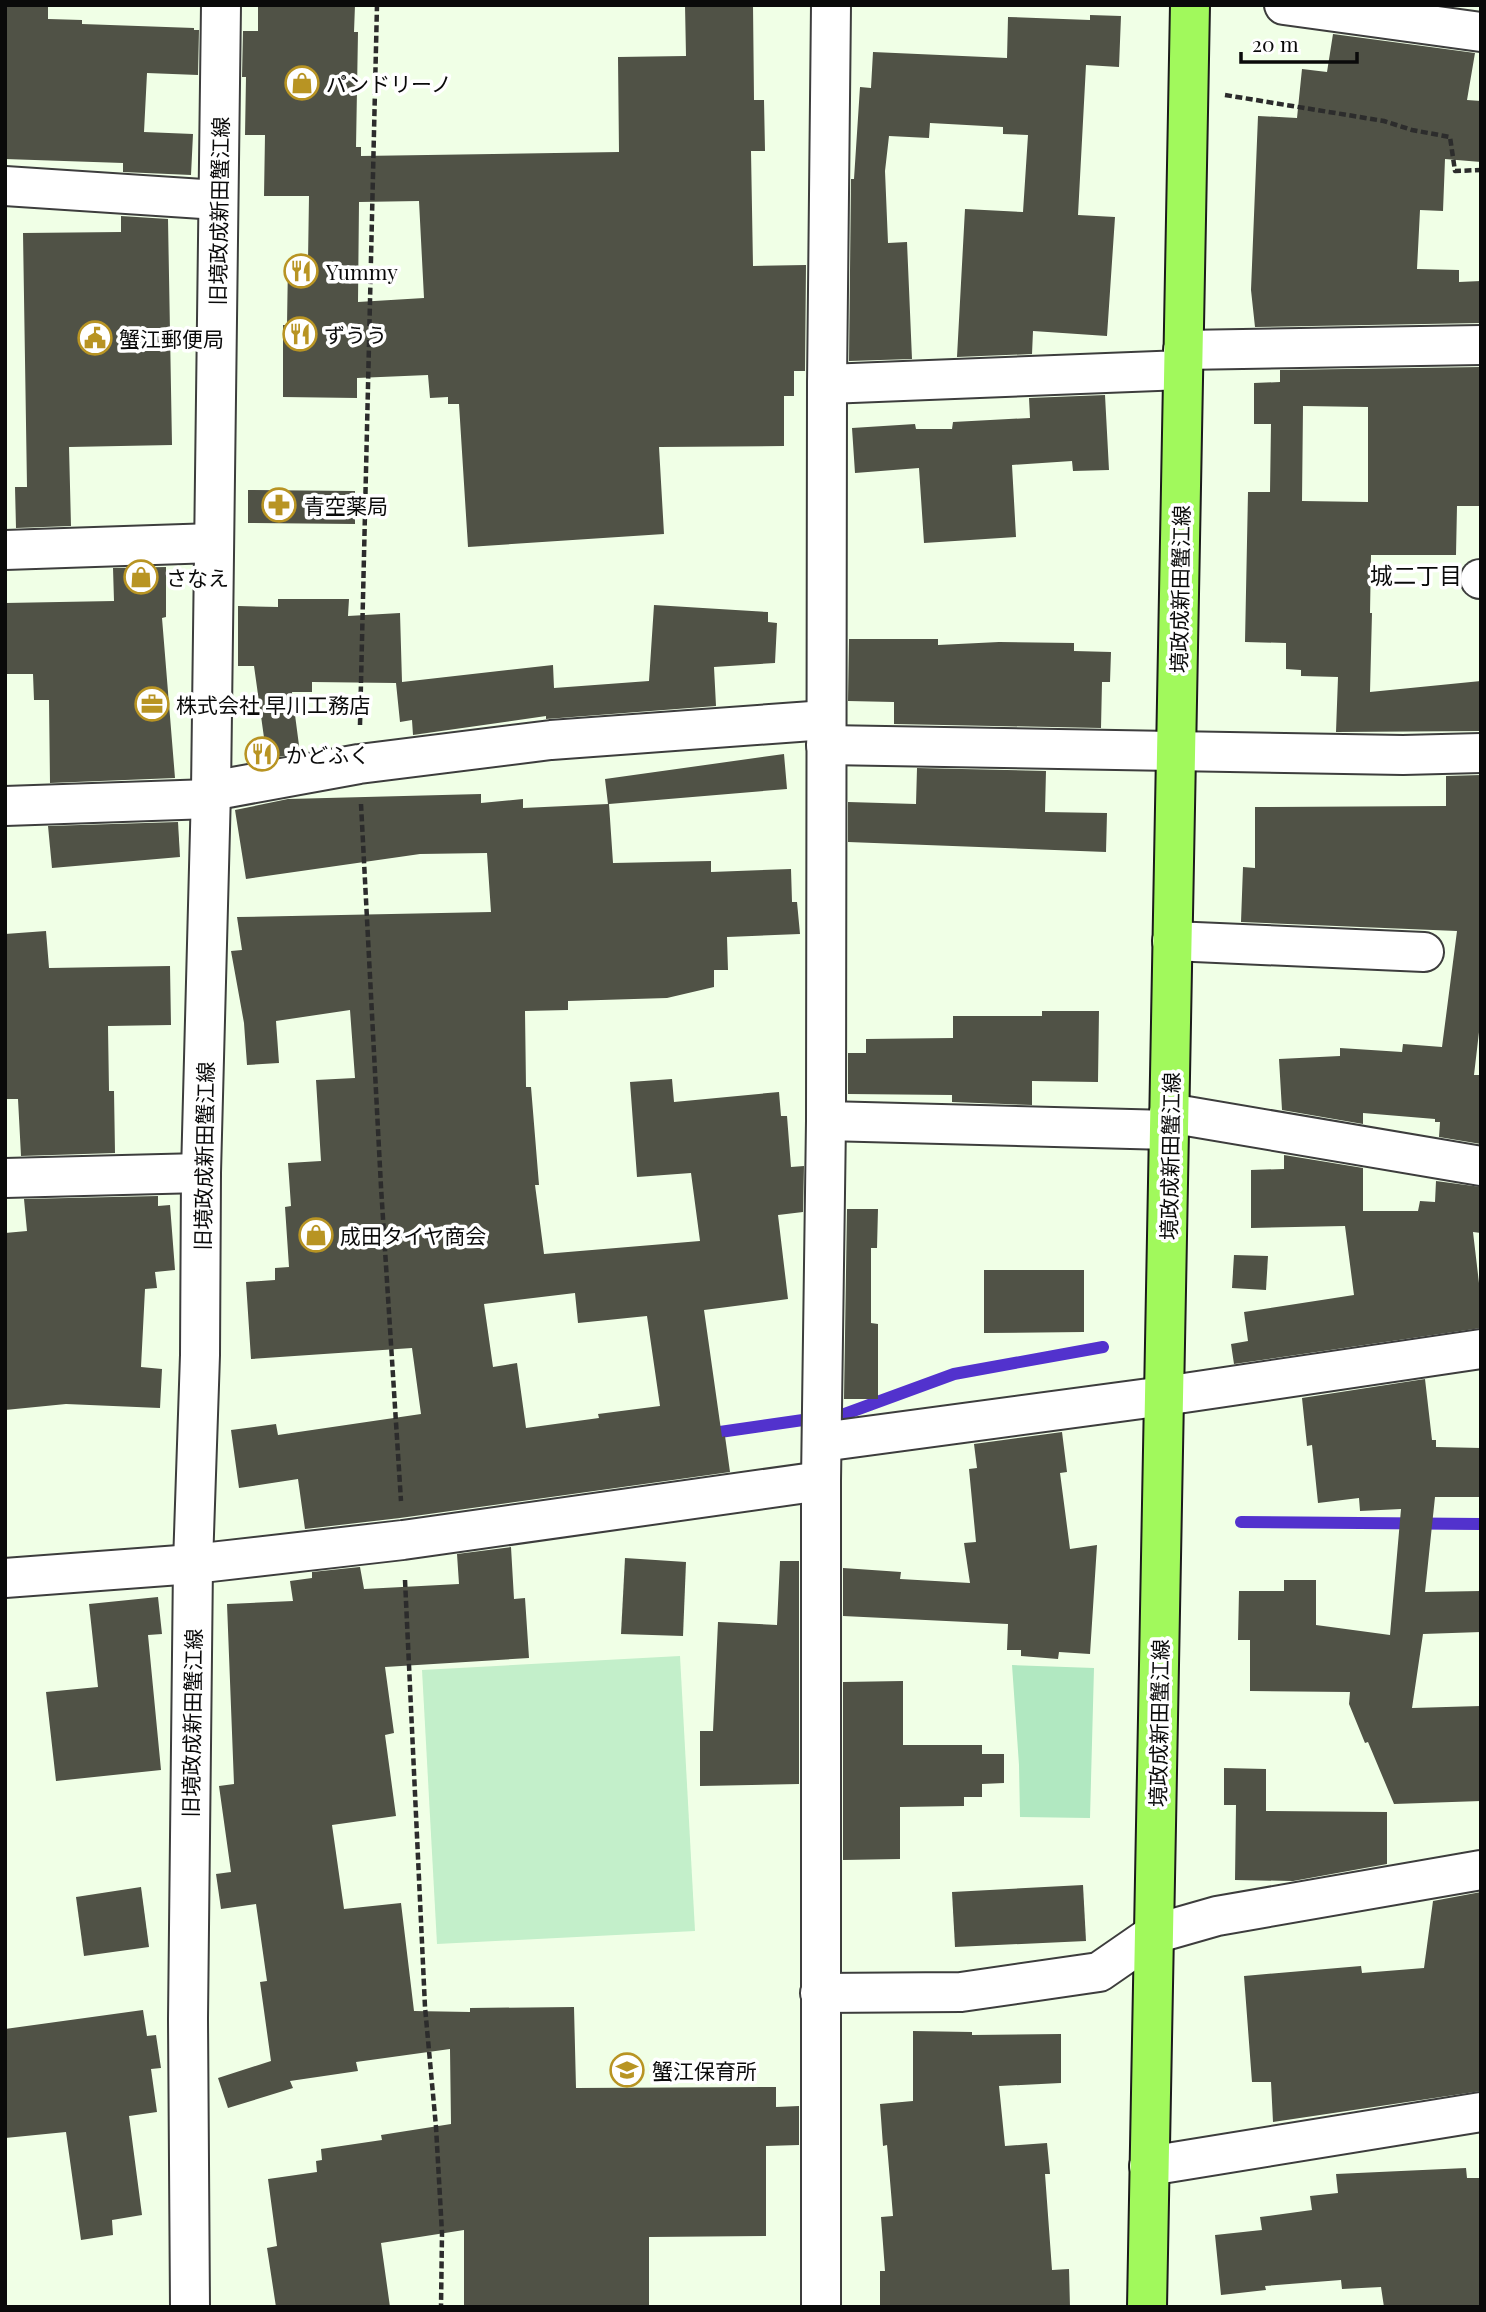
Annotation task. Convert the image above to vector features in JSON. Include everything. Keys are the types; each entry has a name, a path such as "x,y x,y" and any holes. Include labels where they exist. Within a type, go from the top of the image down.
{"main road":[{"name":"境政成新田蟹江線","path":"1147,2307 1190,5"}],"street":[{"name":"旧境政成新田蟹江線","path":"190,2307 188,2020 193,1564 200,1355 201,1173 211,795 221,5"},
{"path":"821,2307 821,1481 826,1121 827,384 831,5"},
{"path":"1284,5 1439,16 1481,33"},
{"path":"5,186 218,200"},
{"path":"827,384 1183,360 1481,345"},
{"path":"5,550 214,543"},
{"path":"5,806 211,795 359,764 551,740 826,733 1176,750 1403,755 1481,753"},
{"path":"1172,940 1424,952"},
{"path":"826,1121 1169,1122 1481,1166"},
{"path":"5,1178 201,1173"},
{"path":"822,1441 1164,1396 1481,1349"},
{"path":"5,1578 193,1564 403,1540 821,1481"},
{"path":"820,1993 961,1992 1099,1972 1154,1934 1217,1916 1481,1870"},
{"path":"1149,2165 1481,2112"}],"path":[{"path":"1188,90 1384,121 1412,130 1450,137 1455,171 1481,170"},
{"path":"403,1540 425,2007 442,2233 441,2307"}],"green space":[{"path":"680,1656 695,1931 437,1944 422,1670"},
{"path":"1012,1665 1094,1668 1090,1818 1020,1817"}],"building":[{"path":"5,5 48,5 48,19 82,20 82,24 199,30 198,75 147,73 144,132 193,134 191,175 123,172 123,163 5,159"},
{"path":"258,5 355,5 354,32 358,32 356,147 361,147 361,156 619,152 618,57 686,56 685,5 753,5 754,100 764,100 765,151 751,151 753,266 806,265 805,371 794,371 794,396 784,396 784,446 659,447 664,534 468,547 459,404 448,404 448,397 430,398 428,375 357,378 357,398 283,397 283,325 287,325 288,262 308,262 309,196 264,196 265,135 245,135 246,77 242,77 243,31 258,31","holes":["419,201 424,298 358,302 359,202"]},
{"path":"1090,15 1121,16 1119,67 1086,65 1078,215 1115,217 1107,336 1033,331 1032,354 957,357 965,209 1023,212 1028,135 1003,134 1003,127 930,123 929,138 889,136 885,171 888,243 907,242 912,359 849,361 851,179 854,179 860,87 871,88 873,52 1007,58 1008,17 1090,20"},
{"path":"1333,34 1475,53 1467,100 1481,101 1481,162 1445,159 1443,211 1420,210 1417,269 1459,270 1459,282 1481,281 1481,323 1255,327 1251,290 1258,116 1297,118 1302,69 1327,72"},
{"path":"121,216 168,219 172,445 69,447 71,526 16,528 15,487 27,487 23,233 121,232"},
{"path":"1481,367 1481,506 1457,506 1456,555 1371,555 1370,692 1481,681 1481,731 1336,732 1338,677 1301,676 1301,670 1286,669 1286,643 1245,642 1248,492 1270,492 1271,424 1254,424 1254,383 1280,382 1280,370","holes":["1303,406 1368,407 1368,502 1302,501"]},
{"path":"1105,395 1109,470 1073,471 1072,461 1012,465 1016,537 924,543 919,468 855,473 852,428 915,424 916,429 952,429 953,422 1030,418 1029,398"},
{"path":"248,490 355,491 355,524 248,523"},
{"path":"166,567 166,617 162,618 175,778 50,783 49,700 34,700 33,674 5,674 5,603 114,601 113,568"},
{"path":"278,599 349,599 348,616 400,613 402,682 553,665 554,688 649,681 654,605 768,612 768,622 777,623 775,663 714,667 716,706 546,719 546,716 413,735 412,720 400,722 396,683 312,682 312,692 292,692 300,753 267,759 254,666 238,666 238,606 278,607"},
{"path":"849,639 938,639 938,645 999,642 1074,643 1074,651 1111,652 1110,682 1102,682 1101,728 894,724 894,702 848,701"},
{"path":"784,754 787,789 609,804 613,863 711,861 711,872 791,869 792,902 797,902 800,934 727,937 728,970 714,970 714,987 667,998 568,1001 568,1010 525,1011 526,1087 531,1087 539,1185 535,1185 544,1254 700,1241 691,1173 637,1177 630,1082 672,1079 674,1102 779,1092 781,1116 787,1116 791,1167 804,1166 803,1212 778,1215 788,1299 704,1310 722,1437 725,1436 730,1472 305,1529 298,1479 239,1488 231,1430 276,1424 278,1435 421,1414 412,1348 251,1359 246,1282 275,1280 275,1268 289,1267 285,1207 291,1206 288,1163 321,1161 316,1080 355,1078 350,1010 276,1021 279,1063 247,1065 244,1023 231,951 242,950 237,917 491,912 487,853 420,854 246,879 235,810 288,799 481,794 481,803 523,799 523,808 608,804 605,779","holes":["575,1293 578,1323 647,1316 660,1406 598,1414 599,1418 526,1428 517,1363 493,1367 484,1304"]},
{"path":"917,768 1046,771 1045,812 1107,813 1106,852 848,842 848,802 916,804"},
{"path":"1481,775 1481,1015 1474,1075 1481,1075 1481,1144 1439,1137 1440,1122 1435,1122 1435,1119 1363,1113 1363,1124 1282,1110 1279,1059 1340,1056 1340,1048 1402,1052 1403,1044 1442,1047 1457,931 1241,922 1243,867 1255,868 1255,807 1446,806 1446,776"},
{"path":"178,822 180,857 52,868 48,826"},
{"path":"46,931 49,968 170,966 171,1025 108,1026 109,1091 114,1091 115,1153 21,1156 18,1099 5,1099 5,934"},
{"path":"1042,1011 1099,1011 1098,1082 1032,1081 1032,1105 952,1102 952,1095 848,1094 848,1053 866,1053 866,1039 953,1038 953,1016 1042,1016"},
{"path":"1284,1155 1363,1168 1363,1211 1418,1211 1420,1201 1435,1202 1436,1181 1481,1187 1481,1233 1473,1232 1481,1300 1481,1328 1234,1364 1231,1344 1248,1341 1244,1312 1354,1295 1345,1226 1251,1228 1251,1170 1284,1169"},
{"path":"158,1196 158,1206 170,1205 175,1270 155,1272 157,1288 145,1289 141,1367 162,1369 160,1408 66,1404 5,1410 5,1233 27,1231 24,1199"},
{"path":"847,1209 878,1209 877,1248 871,1248 871,1323 878,1324 878,1399 844,1399"},
{"path":"1234,1255 1268,1256 1266,1290 1232,1288"},
{"path":"984,1270 1084,1270 1084,1332 984,1333"},
{"path":"1425,1379 1432,1440 1436,1440 1436,1447 1481,1448 1481,1497 1435,1497 1425,1592 1481,1591 1481,1632 1423,1634 1412,1708 1481,1706 1481,1801 1394,1804 1349,1704 1350,1692 1250,1691 1250,1640 1238,1640 1239,1591 1284,1591 1284,1580 1316,1580 1316,1625 1390,1635 1401,1509 1360,1511 1359,1498 1318,1503 1312,1445 1307,1446 1302,1398"},
{"path":"1062,1432 1067,1472 1060,1473 1070,1549 1097,1545 1090,1654 1059,1652 1058,1659 1021,1656 1021,1650 1007,1650 1008,1624 843,1616 843,1568 901,1572 900,1579 970,1583 964,1543 976,1542 969,1469 977,1468 974,1444"},
{"path":"511,1547 514,1599 525,1598 529,1658 385,1667 394,1733 385,1735 396,1816 332,1825 344,1909 401,1903 414,2011 470,2012 470,2008 574,2007 576,2088 776,2087 776,2107 799,2106 799,2145 766,2146 766,2236 649,2237 649,2307 464,2307 464,2230 381,2243 390,2307 276,2307 267,2248 277,2246 268,2179 317,2172 316,2161 322,2160 321,2149 382,2140 381,2135 451,2124 450,2049 356,2062 358,2071 290,2081 293,2088 228,2108 218,2078 271,2061 260,1982 267,1981 256,1904 221,1909 216,1874 231,1872 219,1786 234,1784 227,1604 293,1601 290,1581 312,1578 312,1572 360,1567 364,1589 459,1584 457,1554"},
{"path":"625,1558 686,1562 683,1636 621,1634"},
{"path":"780,1561 799,1561 799,1784 700,1786 700,1731 713,1731 718,1622 777,1625"},
{"path":"158,1597 162,1634 148,1635 161,1770 56,1781 46,1692 98,1687 89,1604"},
{"path":"903,1681 903,1745 982,1745 982,1754 1004,1754 1004,1783 982,1784 982,1797 964,1797 964,1806 900,1807 900,1859 843,1860 843,1682"},
{"path":"1224,1768 1266,1769 1266,1811 1387,1812 1387,1864 1293,1881 1235,1880 1236,1805 1224,1805"},
{"path":"1083,1885 1086,1941 955,1947 952,1892"},
{"path":"141,1887 149,1947 84,1956 76,1897"},
{"path":"1481,1892 1481,2091 1273,2122 1271,2082 1252,2082 1244,1976 1361,1966 1362,1973 1424,1968 1433,1901"},
{"path":"143,2010 147,2036 156,2035 161,2068 151,2069 157,2112 129,2116 142,2215 112,2220 113,2235 81,2240 66,2132 5,2138 5,2029"},
{"path":"913,2031 972,2032 972,2035 1061,2034 1061,2083 999,2086 1005,2146 1047,2143 1050,2174 1045,2174 1052,2270 1069,2269 1070,2307 880,2307 880,2271 885,2271 881,2217 893,2216 887,2145 883,2146 880,2104 913,2101"},
{"path":"1466,2168 1467,2178 1481,2178 1481,2307 1384,2307 1381,2287 1342,2289 1341,2280 1265,2286 1266,2290 1221,2295 1215,2235 1262,2230 1260,2217 1312,2210 1310,2196 1338,2193 1336,2174"}],"waterway":[{"path":"842,1415 954,1374 1103,1347"},
{"path":"706,1434 803,1420"},
{"path":"1241,1522 1481,1524"}],"place":[{"name":"パンドリーノ","path":"302,83"},
{"name":"Yummy","path":"301,271"},
{"name":"ずうう","path":"300,334"},
{"name":"蟹江郵便局","path":"95,338"},
{"name":"青空薬局","path":"279,505"},
{"name":"さなえ","path":"141,577"},
{"name":"株式会社 早川工務店","path":"152,704"},
{"name":"かどふく","path":"262,754"},
{"name":"成田タイヤ商会","path":"316,1235"},
{"name":"蟹江保育所","path":"627,2070"}],"district":[{"name":"城二丁目","path":"1416,574"}]}
